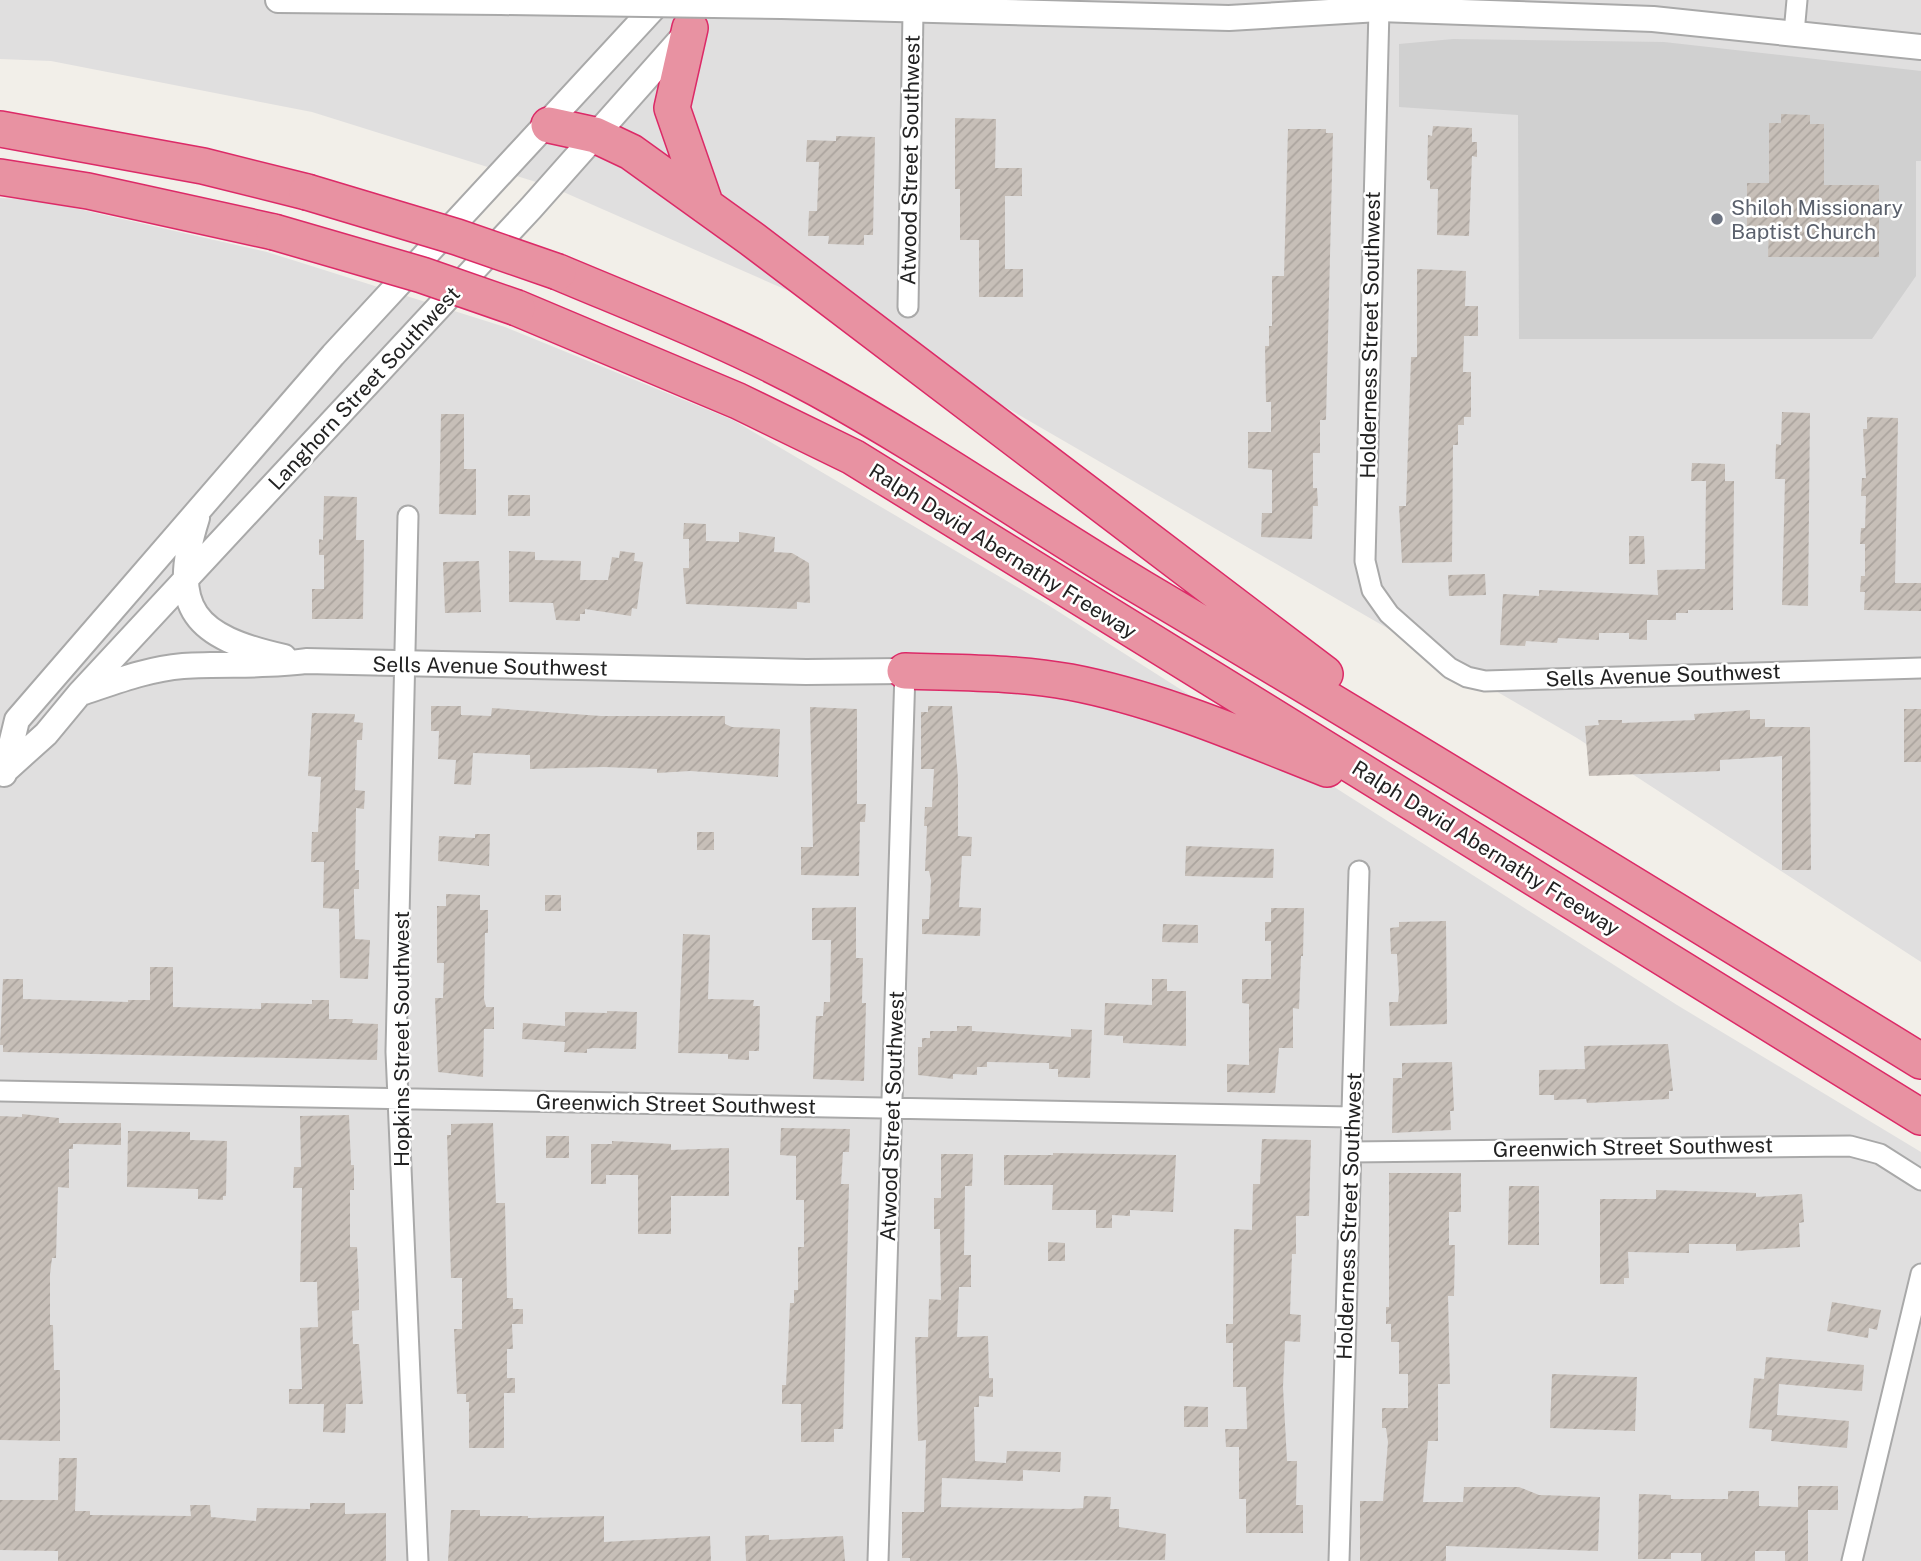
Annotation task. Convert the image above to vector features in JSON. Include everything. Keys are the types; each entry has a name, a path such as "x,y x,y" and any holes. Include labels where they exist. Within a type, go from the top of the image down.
{"highway":[{"path":"690,28 672,108 706,206"},
{"path":"548,125 595,135 632,152 1462,778"},
{"name":"Ralph David Abernathy Freeway","path":"0,129 125,150 307,192 433,229 558,272 734,345 818,389 947,464 1123,577 1462,778 1921,1061"},
{"name":"Ralph David Abernathy Freeway","path":"0,177 88,191 274,232 422,275 517,308 738,401 853,457 1921,1116"},
{"path":"905,671 1017,674 1070,682 1123,695 1192,716 1410,801"}],"street":[{"path":"278,0 782,6 913,12 1087,7 1379,9 1431,6 1653,19 1921,47"},
{"name":"Langhorn Street Southwest","path":"3,777 17,720 333,355 661,0"},
{"name":"Langhorn Street Southwest","path":"3,777 46,734 80,693 595,135 716,0"},
{"path":"1794,33 1797,0"},
{"name":"Holderness Street Southwest","path":"1379,9 1365,561 1372,590 1389,614 1419,641"},
{"name":"Atwood Street Southwest","path":"908,307 913,12"},
{"path":"199,510 187,547 187,602 203,624 228,641 306,662"},
{"name":"Hopkins Street Southwest","path":"408,516 398,1098 418,1561"},
{"name":"Sells Avenue Southwest","path":"1419,641 1450,668 1467,677 1485,681 1921,667"},
{"name":"Sells Avenue Southwest","path":"80,693 139,673 183,666 278,666 306,662 806,672 905,671"},
{"name":"Atwood Street Southwest","path":"878,1561 905,671"},
{"name":"Holderness Street Southwest","path":"1339,1561 1359,871"},
{"name":"Greenwich Street Southwest","path":"0,1091 1352,1117"},
{"name":"Greenwich Street Southwest","path":"1351,1152 1850,1146 1880,1153 1914,1176"},
{"path":"1852,1561 1921,1274"}],"shaded area":[{"path":"0,0 1921,0 1921,962 1577,738 855,320 552,187 312,112 51,61 0,59"},
{"name":"Shiloh Missionary Baptist Church","path":"1453,39 1664,42 1921,71 1921,161 1916,161 1916,276 1872,339 1519,339 1518,115 1399,107 1399,44"},
{"path":"0,198 39,200 267,252 505,327 733,420 1048,605 1677,1005 1921,1152 1921,1561 0,1561"}],"building":[{"path":"1781,114 1810,115 1810,124 1824,124 1824,185 1879,185 1879,257 1768,257 1769,228 1747,228 1747,183 1769,183 1769,123 1781,123"},
{"path":"955,118 996,119 995,168 1022,168 1022,196 1005,196 1005,269 1023,269 1023,297 979,297 979,240 960,240 960,189 955,189"},
{"path":"1433,126 1472,128 1472,142 1477,142 1477,157 1472,156 1469,236 1437,235 1438,189 1430,189 1430,181 1427,180 1428,135 1432,136"},
{"path":"1288,129 1326,129 1326,133 1333,133 1326,420 1320,420 1320,453 1313,453 1313,488 1317,488 1318,506 1313,506 1312,539 1261,537 1262,513 1272,513 1272,470 1248,468 1248,432 1271,432 1271,402 1266,402 1265,346 1269,346 1269,326 1272,326 1272,276 1284,276"},
{"path":"836,136 875,137 873,235 864,235 864,245 828,244 829,236 808,236 809,211 817,211 819,162 806,162 807,140 836,141"},
{"path":"1417,269 1466,271 1465,306 1478,306 1478,336 1464,336 1463,372 1471,372 1471,417 1464,417 1464,425 1458,425 1458,445 1453,445 1452,562 1402,563 1399,506 1406,506 1411,357 1417,357"},
{"path":"1782,412 1810,413 1808,606 1782,605 1785,479 1775,479 1776,444 1781,445"},
{"path":"441,414 464,414 464,469 476,469 476,515 439,514"},
{"path":"1867,417 1898,418 1895,583 1921,583 1921,611 1864,610 1865,592 1860,592 1861,576 1865,576 1865,544 1860,544 1861,528 1865,528 1866,496 1861,496 1862,478 1866,478 1863,429 1867,429"},
{"path":"1692,463 1725,464 1725,481 1734,481 1733,610 1688,610 1688,613 1676,613 1676,620 1647,620 1647,640 1629,639 1629,633 1599,633 1599,640 1558,638 1557,643 1526,641 1525,646 1500,645 1503,594 1539,596 1539,590 1658,595 1657,570 1705,569 1706,481 1691,481"},
{"path":"508,495 530,495 530,516 508,516"},
{"path":"324,496 357,497 356,540 364,540 363,619 312,619 312,589 324,589 324,555 319,555 319,539 323,540"},
{"path":"684,523 706,524 706,541 739,542 739,532 775,537 774,552 792,553 809,563 810,603 797,602 797,609 686,604 683,568 689,568 689,539 683,539"},
{"path":"1629,536 1644,536 1645,564 1629,564"},
{"path":"509,551 535,552 535,560 581,561 580,580 608,580 612,557 619,558 620,551 635,553 634,561 643,562 637,609 632,608 631,616 585,609 585,614 580,614 580,621 556,620 553,603 509,602"},
{"path":"479,561 481,612 445,613 443,562"},
{"path":"1485,574 1486,595 1449,596 1448,575"},
{"path":"431,706 461,706 461,715 491,716 492,708 601,716 725,716 725,724 732,727 780,729 778,777 690,771 657,773 657,769 604,767 530,769 530,755 473,753 471,785 454,784 456,760 438,759 439,731 431,731"},
{"path":"928,706 952,706 958,779 958,836 972,837 971,856 962,856 959,907 981,908 980,936 922,934 922,919 929,919 931,880 929,871 925,871 925,807 932,807 934,769 921,769 921,712 928,712"},
{"path":"810,707 857,709 857,804 866,804 865,822 860,822 859,876 801,875 801,847 813,847"},
{"path":"1904,709 1921,709 1921,762 1904,762"},
{"path":"1750,710 1750,719 1765,719 1765,727 1810,727 1811,870 1782,870 1782,756 1720,760 1720,771 1589,776 1585,726 1599,725 1598,720 1622,720 1622,723 1695,720 1694,714"},
{"path":"312,713 355,714 354,722 363,723 362,740 357,740 355,790 365,791 364,809 356,808 355,870 359,870 359,889 354,889 354,901 355,939 370,940 368,979 340,978 339,909 323,908 324,862 311,862 312,832 318,832 321,777 308,776"},
{"path":"697,832 714,832 714,850 697,850"},
{"path":"475,834 490,834 489,866 438,861 439,836 475,838"},
{"path":"1186,846 1274,849 1273,878 1185,876"},
{"path":"446,894 480,895 480,910 488,910 484,999 486,1007 494,1007 494,1029 484,1029 483,1077 438,1072 435,998 443,998 444,963 437,963 437,906 446,906"},
{"path":"545,895 561,895 561,911 545,911"},
{"path":"856,907 856,958 863,958 862,1003 866,1003 864,1081 813,1079 816,1016 823,1016 824,1002 830,1002 831,940 812,940 812,908"},
{"path":"1271,908 1304,908 1299,1009 1293,1008 1293,1048 1279,1048 1275,1093 1227,1092 1227,1064 1249,1065 1249,1004 1242,1003 1242,979 1271,979 1271,941 1265,941 1265,922 1271,922"},
{"path":"1446,921 1447,1024 1390,1026 1389,1002 1398,1002 1399,993 1397,954 1391,954 1390,928 1399,927 1399,922"},
{"path":"1163,924 1198,925 1198,943 1162,942"},
{"path":"683,934 710,935 708,999 754,1000 753,1006 760,1006 759,1051 749,1051 749,1060 728,1059 728,1054 678,1053"},
{"path":"150,967 173,967 173,1007 261,1009 261,1003 312,1004 312,1000 329,1000 329,1019 353,1019 352,1023 378,1024 377,1060 3,1052 3,1045 0,1045 3,979 23,979 23,999 128,1002 150,1000"},
{"path":"1152,979 1167,979 1167,991 1186,991 1186,1046 1123,1043 1123,1036 1104,1035 1105,1003 1152,1005"},
{"path":"565,1012 637,1012 636,1049 593,1048 587,1049 587,1053 564,1052 565,1042 522,1039 523,1023 565,1026"},
{"path":"957,1026 972,1026 972,1031 1071,1037 1071,1029 1092,1030 1090,1078 1058,1077 1058,1069 1049,1069 1049,1063 987,1062 987,1067 977,1067 977,1075 953,1074 953,1079 918,1075 918,1047 922,1047 922,1038 930,1038 930,1031 957,1031"},
{"path":"1668,1044 1673,1091 1669,1091 1669,1099 1587,1103 1586,1099 1554,1100 1554,1095 1539,1095 1539,1070 1585,1069 1584,1046"},
{"path":"1452,1062 1454,1111 1450,1111 1451,1130 1392,1133 1393,1078 1402,1078 1402,1063"},
{"path":"22,1114 59,1118 59,1123 121,1123 121,1145 73,1144 73,1149 69,1149 69,1188 58,1187 56,1258 52,1258 50,1274 50,1325 53,1325 54,1370 60,1370 60,1441 0,1440 0,1116 22,1117"},
{"path":"349,1115 351,1165 354,1165 354,1190 350,1190 350,1247 357,1247 359,1291 359,1310 352,1311 353,1344 359,1344 363,1404 346,1404 345,1433 323,1432 324,1404 289,1404 289,1389 302,1389 300,1328 318,1327 317,1282 300,1282 302,1188 293,1188 294,1167 301,1167 300,1116"},
{"path":"493,1123 496,1203 505,1203 507,1298 513,1298 513,1309 523,1309 523,1324 512,1324 513,1349 507,1349 507,1378 515,1378 515,1393 504,1393 504,1448 469,1448 469,1402 466,1402 466,1394 457,1394 454,1329 462,1329 462,1278 451,1278 447,1135 451,1135 451,1124"},
{"path":"781,1128 850,1129 849,1152 843,1152 841,1184 849,1184 843,1429 834,1429 834,1442 801,1442 801,1404 782,1404 782,1385 786,1385 790,1303 794,1303 794,1290 798,1290 798,1247 804,1247 804,1200 796,1200 796,1156 780,1155"},
{"path":"128,1131 190,1132 190,1140 227,1141 226,1196 223,1196 223,1200 198,1199 198,1189 127,1187"},
{"path":"546,1136 569,1136 569,1158 546,1158"},
{"path":"1262,1139 1311,1140 1309,1216 1296,1216 1296,1254 1292,1254 1290,1314 1301,1315 1300,1342 1285,1341 1283,1387 1287,1461 1297,1461 1296,1505 1303,1505 1303,1533 1246,1533 1246,1499 1239,1499 1239,1447 1226,1447 1225,1429 1247,1429 1246,1387 1233,1387 1233,1343 1226,1343 1226,1324 1233,1324 1234,1229 1252,1230 1253,1184 1260,1184"},
{"path":"612,1141 671,1144 671,1150 729,1148 729,1196 671,1196 671,1234 638,1234 638,1175 606,1175 606,1184 591,1184 591,1144 612,1144"},
{"path":"941,1154 973,1154 972,1186 965,1186 964,1255 971,1255 971,1287 959,1287 957,1337 988,1336 989,1378 993,1378 993,1397 979,1396 979,1407 974,1407 975,1461 1006,1463 1007,1451 1061,1452 1060,1472 1023,1470 1023,1481 942,1478 941,1507 1070,1509 1083,1508 1084,1496 1111,1497 1110,1509 1119,1509 1119,1527 1166,1534 1165,1560 910,1561 910,1558 902,1558 902,1512 924,1512 926,1440 918,1441 915,1337 928,1337 929,1299 941,1300 940,1229 934,1229 934,1198 941,1198"},
{"path":"1004,1155 1176,1155 1173,1212 1130,1210 1130,1216 1112,1215 1112,1228 1096,1228 1096,1210 1052,1210 1053,1185 1004,1185"},
{"path":"1389,1173 1461,1173 1461,1212 1449,1212 1449,1245 1455,1245 1454,1296 1448,1296 1450,1384 1438,1384 1438,1441 1428,1441 1423,1502 1463,1502 1464,1487 1519,1487 1539,1495 1600,1497 1598,1551 1446,1546 1446,1561 1360,1561 1360,1501 1383,1501 1388,1442 1386,1428 1382,1428 1382,1408 1408,1408 1408,1374 1399,1374 1399,1342 1391,1342 1391,1324 1386,1324 1386,1307 1389,1307"},
{"path":"1509,1186 1539,1186 1539,1245 1508,1245"},
{"path":"1656,1190 1756,1193 1756,1197 1802,1194 1804,1222 1799,1223 1800,1247 1736,1251 1736,1244 1689,1244 1689,1253 1628,1252 1629,1278 1624,1278 1624,1284 1600,1284 1600,1199 1656,1199"},
{"path":"1048,1242 1065,1243 1065,1261 1048,1261"},
{"path":"1832,1302 1881,1310 1877,1330 1869,1328 1868,1338 1827,1331"},
{"path":"1766,1357 1864,1365 1862,1391 1779,1384 1777,1415 1849,1421 1847,1448 1771,1441 1772,1430 1749,1428 1754,1378 1764,1379"},
{"path":"1552,1374 1637,1377 1635,1431 1550,1428"},
{"path":"1184,1406 1208,1407 1208,1427 1184,1427"},
{"path":"59,1458 77,1458 75,1511 90,1511 90,1515 191,1516 190,1505 210,1505 211,1517 256,1521 257,1508 310,1509 310,1503 345,1503 345,1514 386,1513 386,1561 58,1561 58,1551 0,1550 0,1500 58,1500"},
{"path":"1798,1486 1838,1486 1838,1510 1808,1510 1808,1561 1785,1561 1785,1551 1755,1551 1755,1561 1701,1561 1701,1553 1671,1553 1671,1559 1638,1559 1639,1494 1671,1495 1671,1499 1728,1499 1728,1491 1759,1491 1759,1506 1798,1507"},
{"path":"451,1510 480,1510 480,1516 528,1518 604,1516 604,1542 710,1536 711,1561 448,1561"},
{"path":"769,1535 769,1540 843,1536 845,1561 746,1561 745,1536"}],"place":[{"name":"Shiloh Missionary Baptist Church","path":"1717,219"}]}
